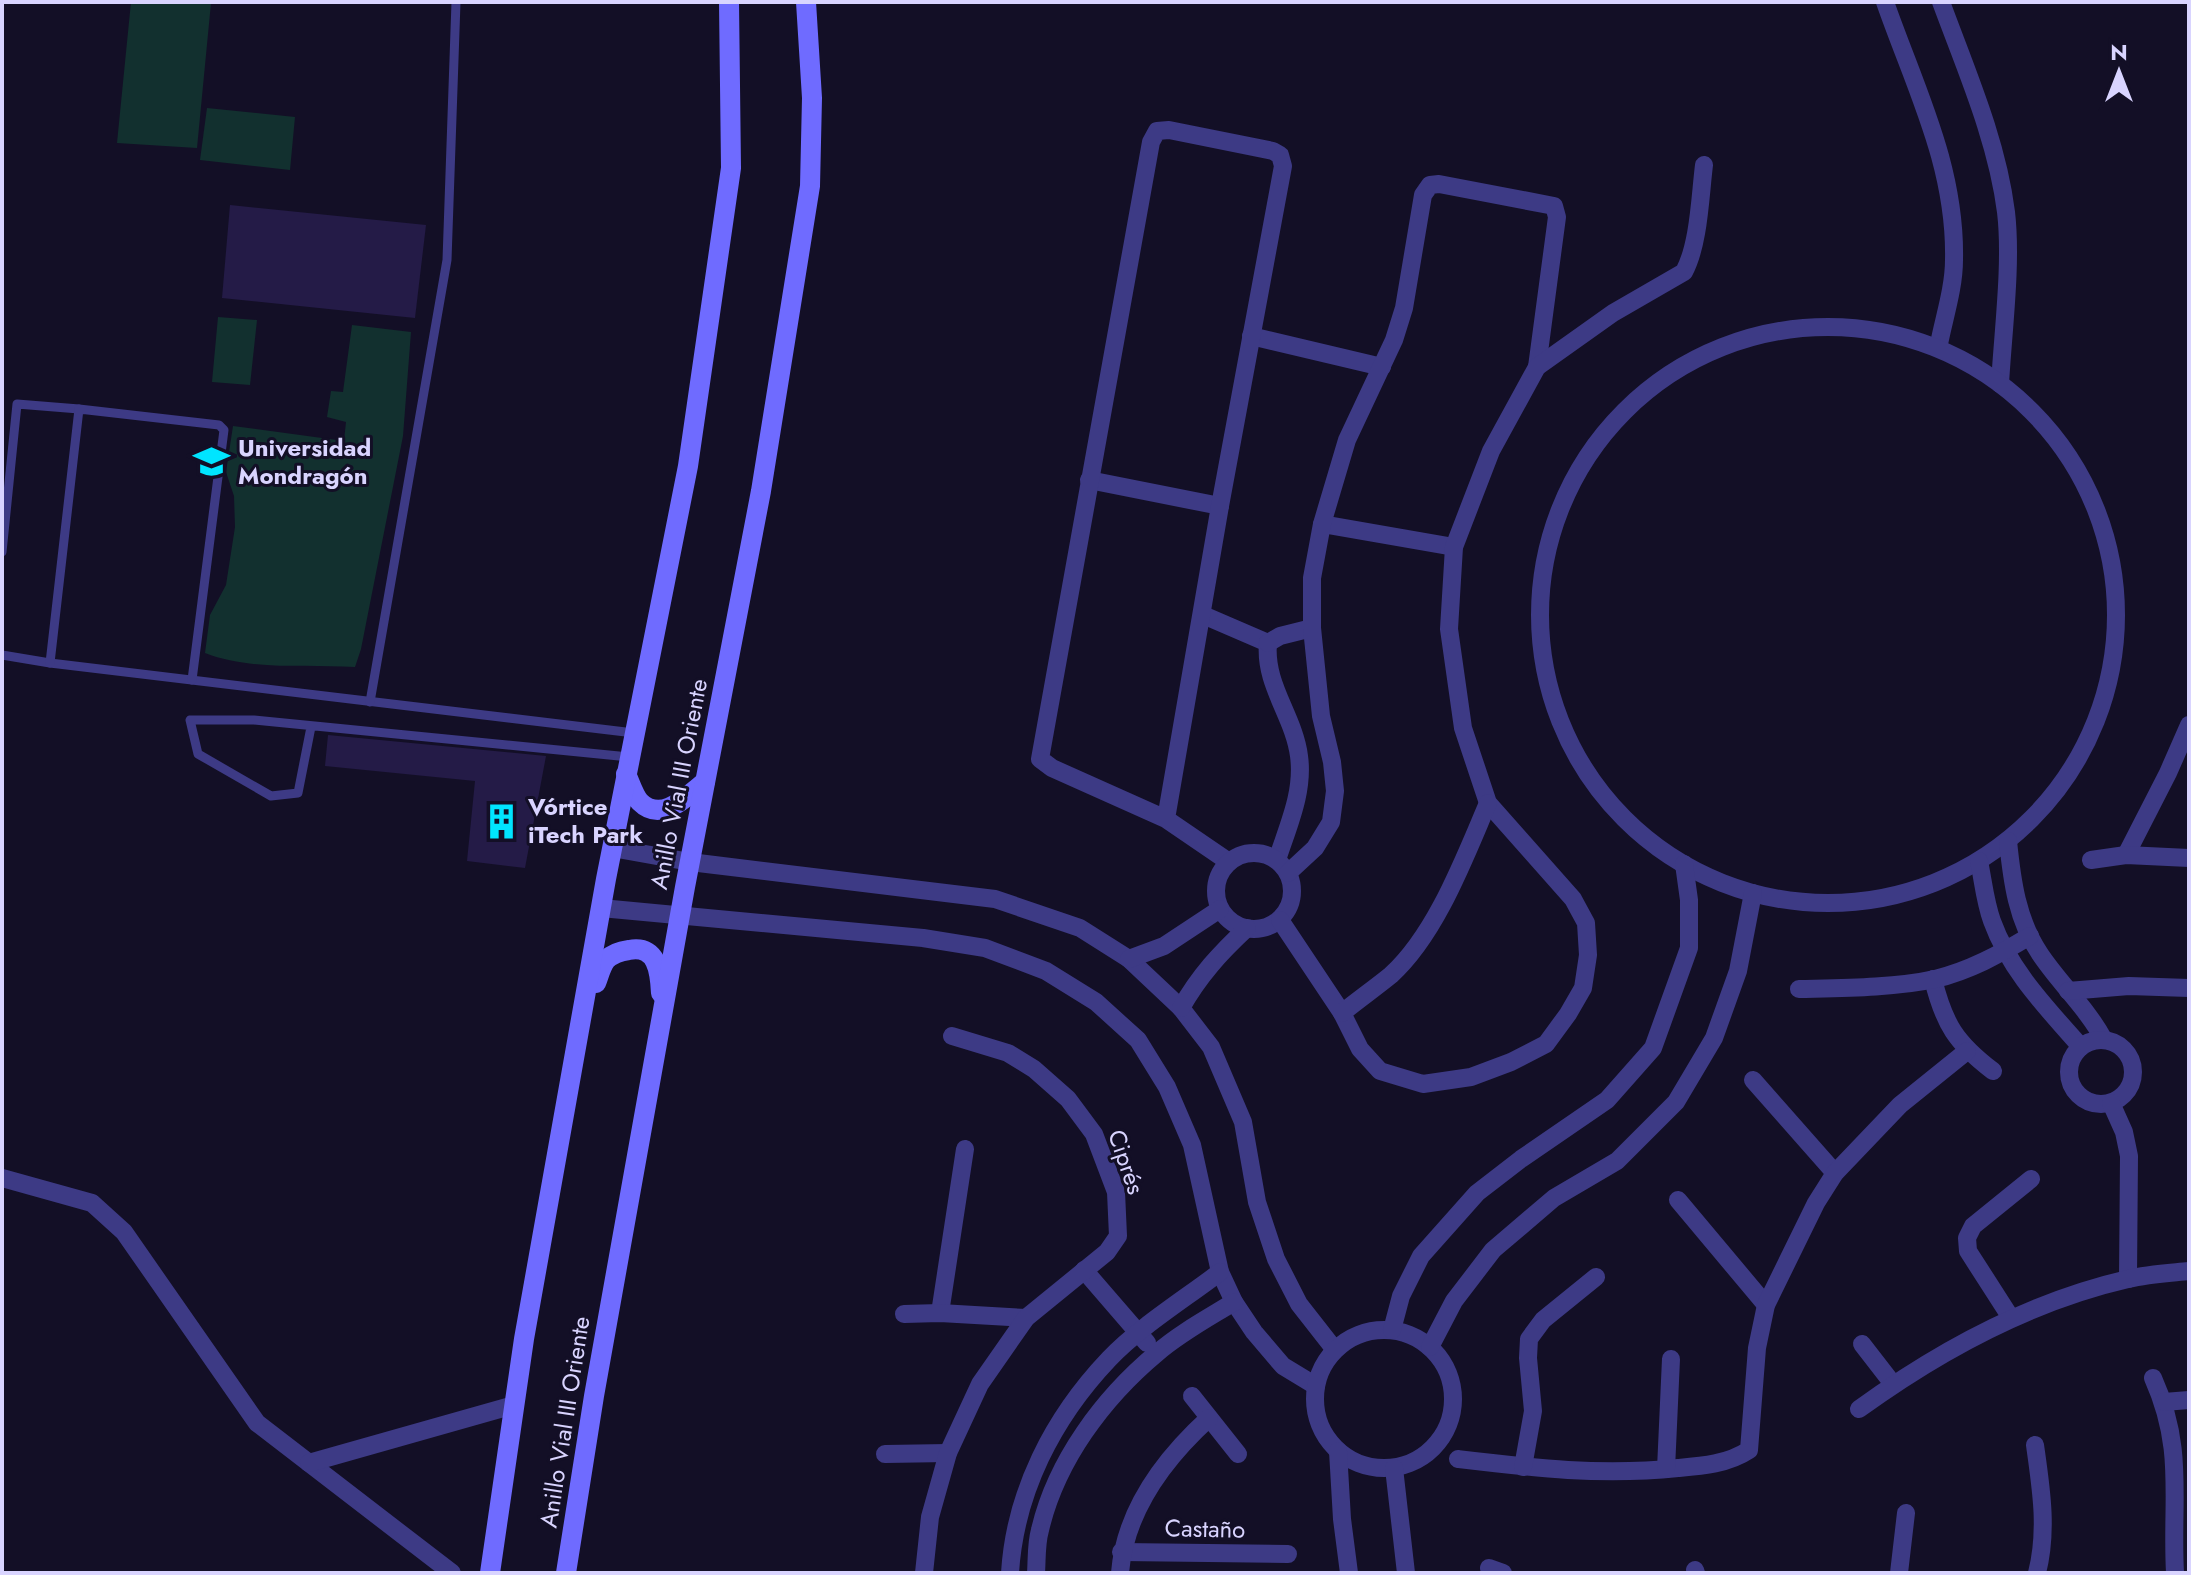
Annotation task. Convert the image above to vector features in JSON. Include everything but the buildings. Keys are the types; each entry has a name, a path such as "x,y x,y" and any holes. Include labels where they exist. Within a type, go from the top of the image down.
{"main road":[{"path":"490,1573 514,1405 581,1017 688,466 731,168 729,2"},
{"name":"Anillo Vial III Oriente","path":"566,1573 594,1396 680,916 761,491 810,186 812,98 806,2"},
{"path":"628,766 639,802 651,809 671,809 705,782"},
{"path":"581,1017 605,961 621,951 638,948 648,951 660,973 662,1021"}],"street":[{"path":"1885,2 1931,121 1949,195 1954,262 1939,344"},
{"path":"1941,2 1994,154 2006,214 2000,384"},
{"path":"1166,819 1283,166 1280,155 1273,151 1169,130 1157,131 1151,142 1040,759 1052,768 1166,819 1229,862"},
{"path":"1537,367 1613,313 1684,272 1694,237 1704,165"},
{"path":"1280,920 1342,1013 1360,1049 1380,1071 1423,1084 1471,1077 1546,1044 1583,988 1588,955 1586,923 1573,899 1488,803 1463,728 1449,629 1454,547 1491,451 1537,367 1557,217 1554,206 1439,184 1430,185 1423,195 1404,308 1394,340 1347,440 1322,524 1312,578 1312,628 1321,716 1335,791 1331,822 1315,848 1283,866"},
{"path":"1836,327 1939,344 2000,384 2044,423 2079,471 2103,524 2115,581 2116,640 2105,697 2083,752 2050,800 2008,841 1979,861 1937,881 1892,896 1846,902 1799,901 1753,893 1717,881 1684,864 1636,830 1596,788 1566,737 1547,682 1539,624 1543,566 1559,509 1586,457 1623,412 1669,375 1721,348 1777,331 1836,327"},
{"path":"1251,336 1382,367"},
{"path":"1089,480 1220,506"},
{"path":"1322,524 1454,547"},
{"path":"1203,615 1268,643"},
{"path":"1268,643 1280,636 1312,628"},
{"path":"1268,643 1267,656 1276,696 1292,728 1299,757 1299,791 1283,866 1293,889 1290,906 1280,920 1265,928 1247,928 1232,922 1220,909 1216,892 1219,876 1229,862 1244,854 1261,853 1283,866"},
{"path":"2126,855 2189,725"},
{"path":"1342,1013 1393,973 1423,935 1461,867 1488,803"},
{"path":"2008,841 2020,916 2039,953 2094,1021 2104,1040"},
{"path":"612,848 690,862 995,899 1080,928 1129,959 1181,1008 1211,1047 1243,1122 1257,1202 1276,1259 1299,1304 1335,1350"},
{"path":"2091,860 2126,855 2189,858"},
{"path":"1979,861 1991,918 2005,951 2027,985 2081,1047"},
{"path":"1392,1330 1401,1296 1421,1256 1477,1193 1607,1100 1653,1048 1689,948 1689,900 1684,864"},
{"path":"1430,1347 1454,1301 1493,1250 1554,1198 1617,1161 1676,1102 1714,1038 1738,971 1753,893"},
{"path":"601,908 923,938 985,948 1046,971 1096,1002 1138,1040 1167,1087 1192,1145 1220,1272 1234,1302 1283,1366 1316,1386"},
{"path":"1129,959 1164,946 1220,909"},
{"path":"1181,1008 1197,980 1247,928"},
{"path":"1799,989 1850,988 1933,979 1960,971 2030,936"},
{"path":"1933,979 1939,1006 1967,1051 1993,1071"},
{"path":"2068,991 2129,986 2189,988"},
{"name":"Ciprés","path":"924,1573 930,1517 948,1453 980,1384 1026,1318 1107,1252 1118,1236 1116,1192 1094,1134 1068,1099 1034,1069 1008,1053 952,1036"},
{"path":"2104,1040 2118,1044 2129,1054 2134,1068 2132,1083 2124,1095 2111,1103 2096,1104 2082,1098 2073,1087 2069,1073 2072,1058 2081,1047 2092,1041 2104,1040"},
{"path":"1458,1459 1576,1472 1714,1464 1749,1450 1757,1348 1766,1305 1816,1203 1835,1173 1900,1105 1967,1051"},
{"path":"1753,1080 1835,1173"},
{"path":"2111,1103 2124,1132 2129,1156 2128,1279"},
{"path":"940,1313 965,1149"},
{"path":"2,1178 92,1203 124,1232 257,1423 452,1573"},
{"path":"2011,1318 1968,1251 1967,1238 1973,1226 2031,1179"},
{"path":"1678,1200 1766,1305"},
{"path":"1084,1270 1156,1353"},
{"path":"1859,1409 1893,1384 2011,1318 2128,1279 2189,1271"},
{"path":"1010,1573 1011,1551 1021,1504 1046,1444 1082,1392 1110,1358 1220,1272"},
{"path":"1523,1467 1533,1411 1529,1339 1543,1320 1596,1277"},
{"path":"1184,1299 1200,1323"},
{"path":"1036,1573 1039,1531 1066,1463 1081,1437 1107,1402 1156,1353 1234,1302"},
{"path":"904,1314 1026,1318"},
{"path":"1392,1330 1412,1335 1430,1347 1443,1361 1451,1379 1454,1399 1451,1418 1443,1436 1430,1451 1413,1462 1394,1468 1374,1468 1355,1462 1338,1451 1323,1433 1315,1410 1316,1386 1323,1366 1335,1350 1352,1337 1371,1331 1392,1330"},
{"path":"1862,1344 1893,1384"},
{"path":"1666,1469 1671,1359"},
{"path":"2153,1378 2164,1402 2175,1457 2182,1538 2175,1573"},
{"path":"1192,1396 1238,1454"},
{"path":"2164,1402 2189,1400"},
{"path":"309,1463 514,1405"},
{"name":"Castaño","path":"1120,1573 1121,1552 1143,1497 1165,1461 1209,1418"},
{"path":"2035,1445 2042,1497 2043,1550 2037,1573"},
{"path":"1338,1451 1349,1573"},
{"path":"885,1454 948,1453"},
{"path":"1394,1468 1406,1573"},
{"path":"1899,1573 1906,1513"},
{"name":"Castaño","path":"1121,1552 1288,1554"}],"lane":[{"path":"370,702 447,260 456,2"},
{"path":"2,552 17,404 172,418 223,427 192,680"},
{"path":"50,663 79,409"},
{"path":"2,655 634,733"},
{"path":"311,727 298,793 271,796 198,754 190,720 254,720 311,727 628,766"}],"green space":[{"path":"131,2 211,3 197,148 117,143"},
{"path":"207,108 295,117 290,170 200,160"},
{"path":"218,317 257,320 250,385 212,382"},
{"path":"352,325 411,332 403,436 355,667 260,665 205,653 210,615 226,585 235,527 234,496 226,472 233,426 344,441 346,422 327,417 331,391 343,392"}],"place":[{"name":"Universidad Mondragón","path":"212,462"},
{"name":"Vórtice iTech Park","path":"502,821"}]}
